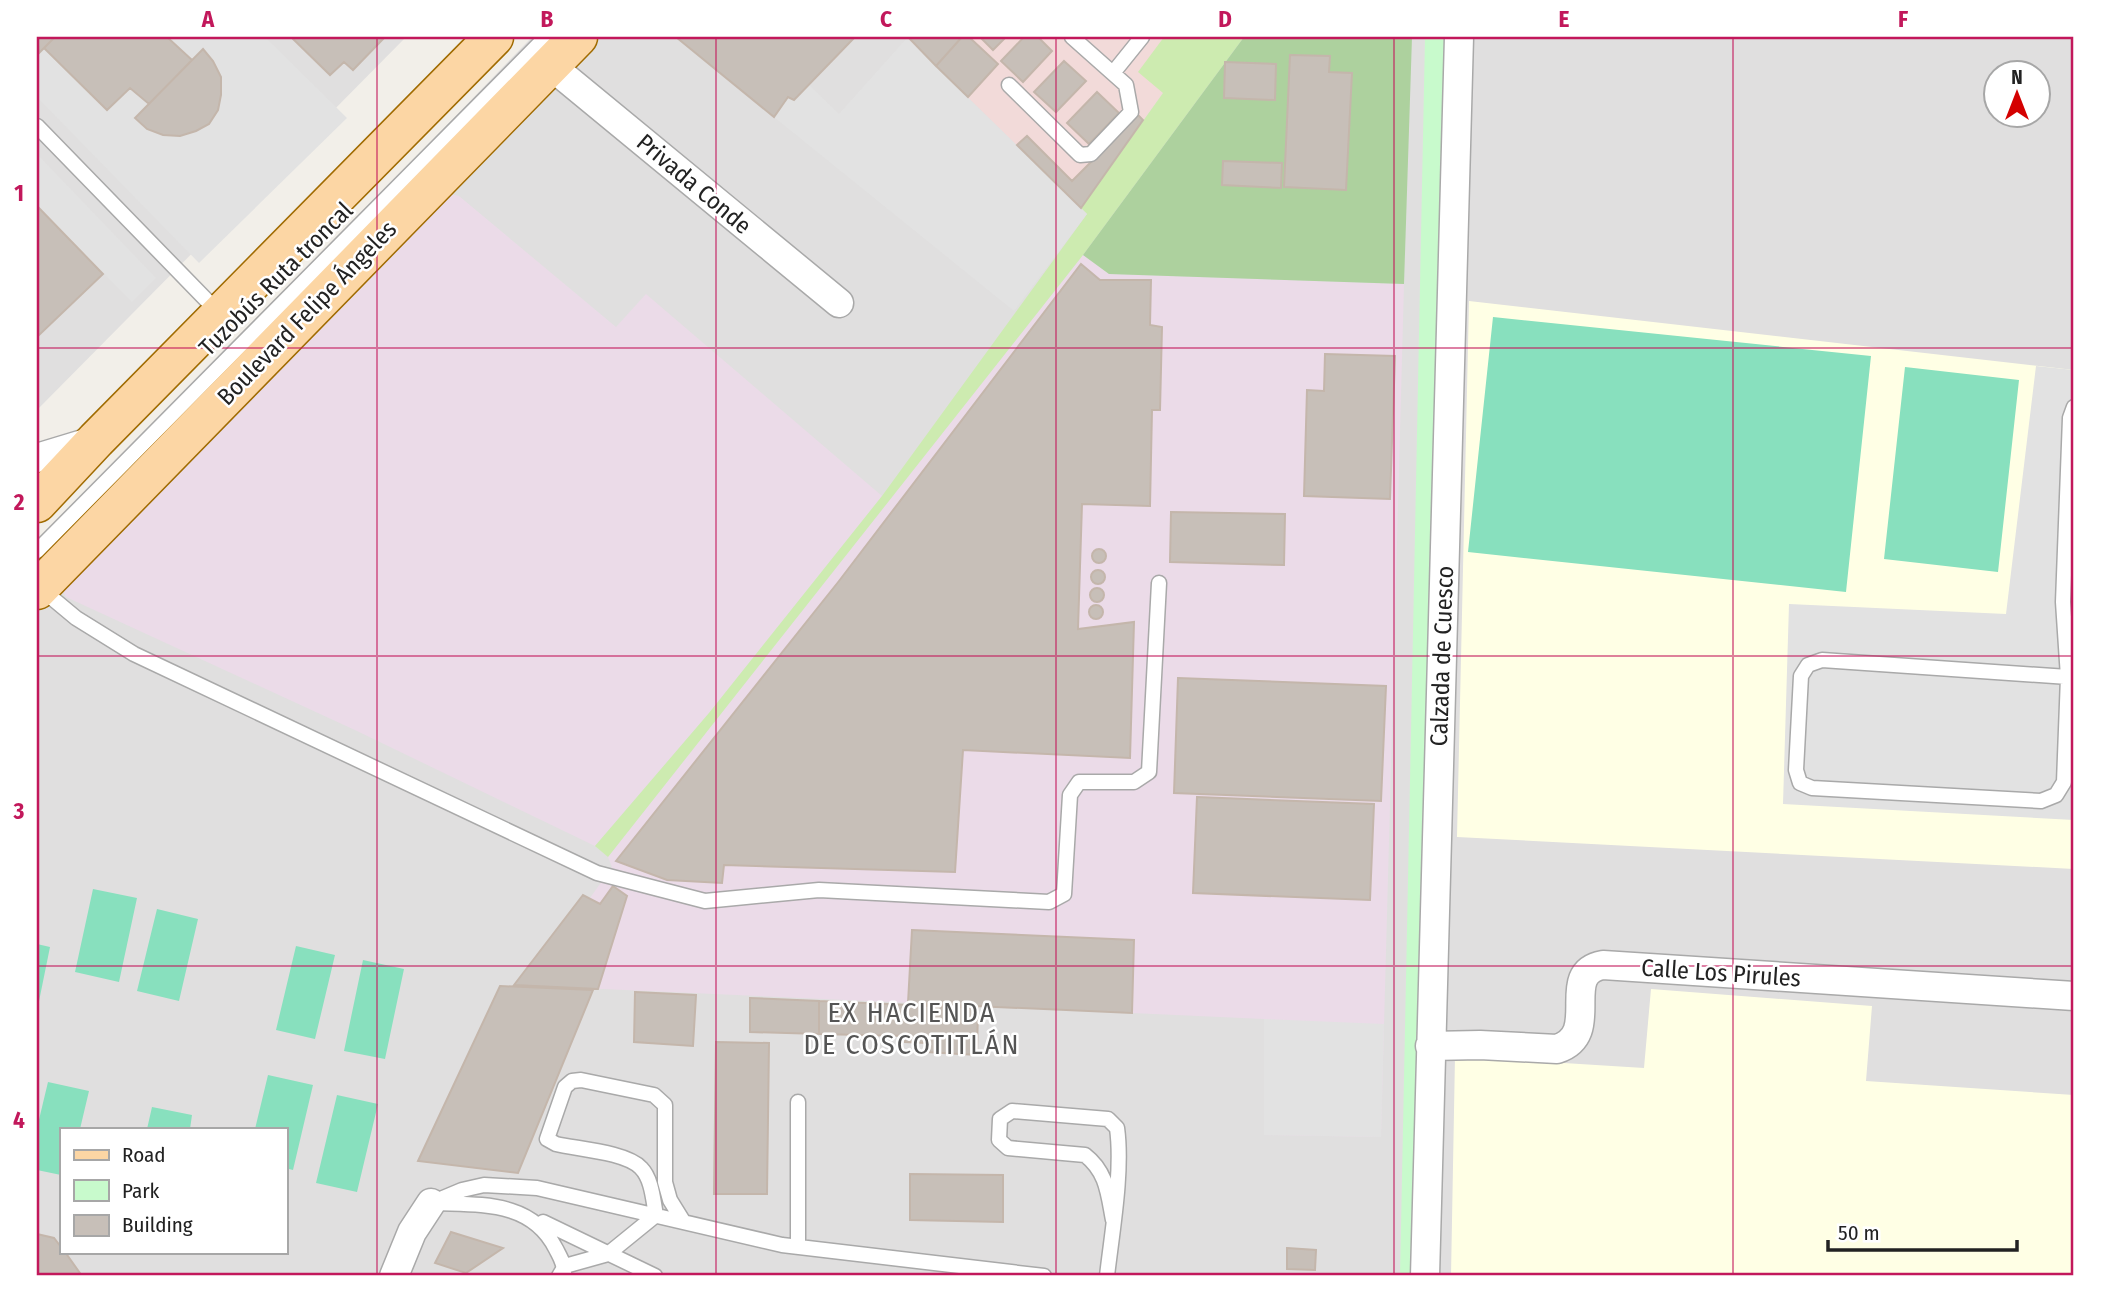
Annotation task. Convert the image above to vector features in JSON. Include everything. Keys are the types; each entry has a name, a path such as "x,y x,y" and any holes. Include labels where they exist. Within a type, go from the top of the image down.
{"main road":[{"name":"Boulevard Felipe Ángeles","path":"37,578 548,51 578,37"},
{"path":"42,508 220,314 499,42"}],"street":[{"name":"Calzada de Cuesco","path":"1424,1276 1459,37"},
{"name":"Privada Conde","path":"548,51 839,303"},
{"path":"37,458 91,456"},
{"name":"Calle Los Pirules","path":"1430,1046 1480,1045 1558,1049 1568,1045 1575,1040 1578,1032 1582,982 1593,967 1602,965 2074,996"},
{"path":"394,1276 407,1242 431,1203"}],"lane":[{"path":"1009,85 1080,155 1091,155 1131,112 1126,85 1072,37"},
{"path":"1113,73 1142,37"},
{"name":"Tuzobús Ruta troncal","path":"368,185 499,42"},
{"path":"37,126 220,314"},
{"path":"2068,677 1822,660 1808,665 1801,676 1796,770 1800,783 1812,788 2041,801 2056,795 2064,782 2068,677 2063,602 2070,418 2074,407"},
{"path":"37,578 76,618 134,654 597,873 705,901 819,890 1049,902 1064,894 1070,795 1079,782 1134,782 1149,772 1159,583"},
{"path":"656,1215 649,1182 641,1168 631,1161 556,1144 547,1139 565,1087 572,1081 582,1080 654,1096 665,1105 665,1182 670,1200 683,1221"},
{"path":"798,1102 798,1247"},
{"path":"1107,1276 1113,1220 1119,1144 1117,1128 1108,1119 1012,1111 1000,1119 999,1140 1008,1148 1085,1154 1103,1174 1113,1220"},
{"path":"431,1203 462,1190 484,1185 537,1188 782,1245 1044,1276"},
{"path":"431,1203 486,1205 524,1214 655,1276"},
{"path":"524,1214 549,1234 563,1273 608,1254 656,1215"}],"shaded area":[{"path":"37,37 406,37 37,410"},
{"path":"167,37 265,37 347,118 199,263 37,97 37,55 44,48 107,110 130,88 149,104 135,118 147,129 163,135 180,136 196,131 209,124 218,110 221,77 203,49 192,60"},
{"name":"EX HACIENDA DE COSCOTITLÁN","path":"532,37 2074,37 2074,1276 37,1276 37,541"},
{"path":"906,37 1203,37 1081,208"},
{"path":"907,38 1087,214 1014,311 774,117 788,97 794,100 809,85 839,114"},
{"path":"37,154 156,278 132,302 37,206"},
{"path":"437,191 459,196 616,327 646,294 882,496 709,713 595,846 357,731 66,597 59,584"},
{"path":"1083,255 1109,274 1404,284 1381,1137 1264,1135 1264,1019 514,985 583,895 590,898 612,867 608,857"},
{"path":"1469,301 2074,370 2074,869 1457,837"},
{"path":"2036,366 2074,370 2074,820 1783,804 1789,604 2006,614"},
{"path":"1651,989 1872,1006 1866,1081 2074,1095 2074,1276 1451,1276 1455,1056 1644,1068"},
{"path":"1264,1019 1384,1024 1381,1137 1264,1135"}],"green space":[{"path":"1164,37 1244,37 1083,255 608,857 595,846 709,713 882,496 1087,214 1081,208 1163,93 1138,72"},
{"path":"1244,37 1412,37 1404,284 1109,274 1083,255 1225,63 1224,98 1275,100 1276,64 1226,62","holes":["1290,55 1330,56 1329,72 1352,74 1346,190 1284,187","1223,161 1281,163 1281,187 1222,185"]},
{"path":"1425,37 1456,37 1423,1276 1400,1276"},
{"path":"1493,317 1871,356 1846,592 1468,552"},
{"path":"1905,367 2019,380 1998,572 1884,559"},
{"path":"93,889 137,898 119,982 75,972"},
{"path":"157,909 198,919 179,1001 137,991"},
{"path":"37,944 50,947 37,1011"},
{"path":"296,946 335,955 315,1039 276,1030"},
{"path":"363,960 404,969 385,1059 344,1051"},
{"path":"268,1075 313,1085 293,1170 287,1168 287,1128 255,1128"},
{"path":"48,1082 89,1091 80,1128 60,1128 60,1175 37,1170 37,1128"},
{"path":"337,1095 378,1104 357,1192 316,1183"},
{"path":"152,1107 192,1115 190,1128 147,1128"}],"building":[{"path":"37,37 55,37 39,53"},
{"path":"55,37 167,37 192,60 149,104 130,88 107,110 44,48"},
{"path":"291,37 385,37 353,70 344,62 330,75"},
{"path":"676,37 855,37 794,100 788,97 774,117"},
{"path":"908,37 962,37 936,66"},
{"path":"962,37 969,37 998,64 968,97 936,66"},
{"path":"980,37 1006,37 993,50"},
{"path":"1024,37 1038,37 1052,51 1023,82 1001,61"},
{"path":"203,49 221,77 218,110 209,124 180,136 163,135 147,129 135,118"},
{"path":"1290,55 1330,56 1329,72 1352,73 1346,190 1284,187"},
{"path":"1064,61 1086,81 1056,112 1034,92"},
{"path":"1225,62 1276,64 1275,100 1224,98"},
{"path":"1097,92 1119,113 1089,144 1067,123"},
{"path":"1138,115 1143,120 1081,208 1017,145 1027,136 1072,181"},
{"path":"1223,161 1282,163 1281,188 1222,185"},
{"path":"37,206 103,274 37,337"},
{"path":"1081,264 1100,280 1151,280 1150,325 1162,327 1160,410 1152,410 1150,506 1082,504 1078,629 1134,622 1130,758 963,750 955,872 724,865 722,883 667,880 616,861 839,581"},
{"path":"1325,354 1395,356 1390,499 1304,496 1307,390 1324,391"},
{"path":"1171,512 1285,514 1284,565 1170,562"},
{"path":"1099,549 1104,551 1104,561 1099,563 1094,561 1092,556 1094,551"},
{"path":"1098,570 1103,572 1103,582 1098,584 1093,582 1091,577 1093,572"},
{"path":"1097,588 1102,590 1102,600 1097,602 1092,600 1090,595 1092,590"},
{"path":"1096,605 1101,607 1101,617 1096,619 1091,617 1089,612 1091,607"},
{"path":"1178,678 1386,686 1381,801 1174,793"},
{"path":"1197,797 1374,804 1370,900 1193,893"},
{"path":"613,886 627,896 598,989 514,985 583,895 600,904"},
{"path":"912,930 1134,940 1132,1013 908,1003"},
{"path":"500,986 593,990 518,1173 418,1161"},
{"path":"635,992 696,995 693,1046 634,1042"},
{"path":"750,998 819,1001 819,1034 750,1032"},
{"path":"819,1001 978,1008 977,1055 926,1052 926,1043 905,1042 905,1036 819,1034"},
{"path":"716,1042 769,1043 767,1194 714,1194"},
{"path":"910,1174 1003,1175 1003,1222 910,1220"},
{"path":"451,1232 503,1248 466,1273 435,1263"},
{"path":"37,1234 54,1238 60,1246 60,1254 66,1254 82,1276 37,1276"},
{"path":"1287,1248 1316,1250 1315,1270 1287,1269"}],"district":[{"name":"EX HACIENDA DE COSCOTITLÁN","path":"912,1028"}]}
